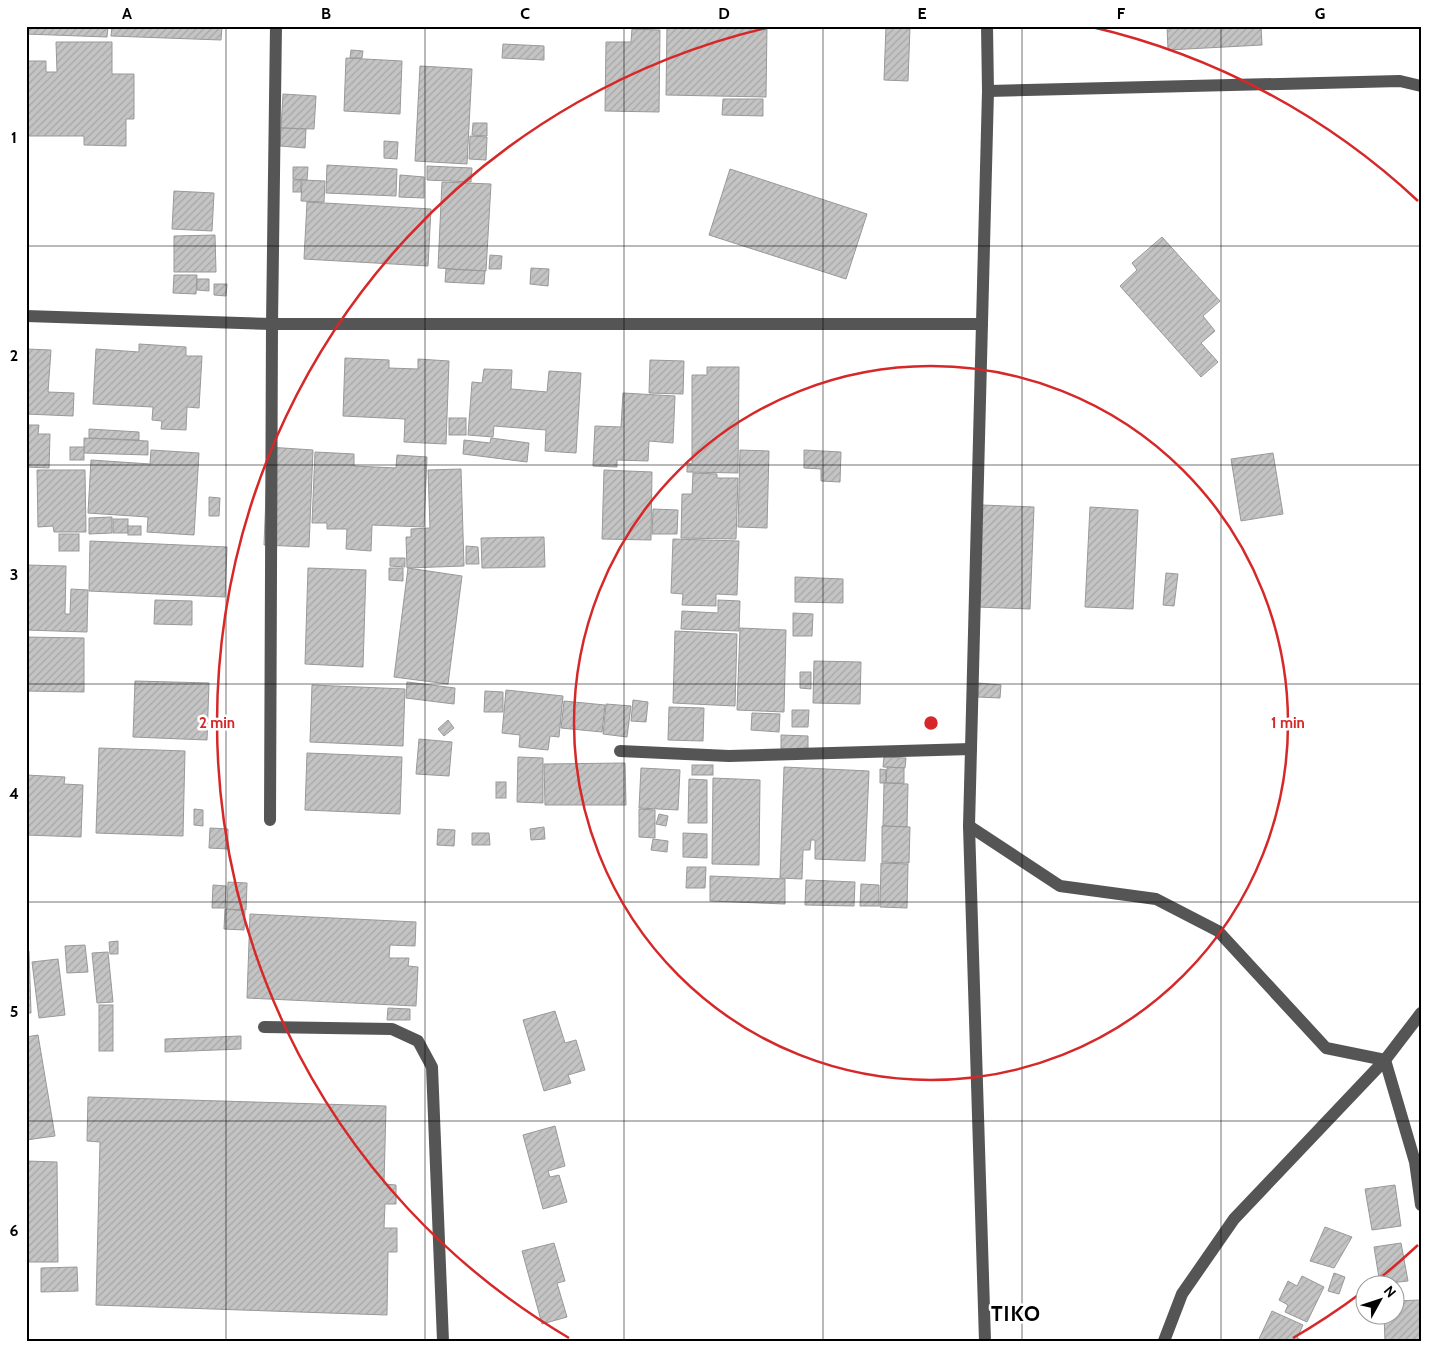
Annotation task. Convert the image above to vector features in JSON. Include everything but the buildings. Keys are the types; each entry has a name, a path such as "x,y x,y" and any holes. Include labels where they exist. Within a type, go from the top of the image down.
{"street":[{"path":"270,820 272,324 276,26"},
{"path":"984,1341 969,826 988,91 987,26"},
{"path":"988,91 1400,81 1421,86"},
{"path":"26,316 272,324 982,324"},
{"path":"620,751 729,756 971,749"},
{"path":"969,826 1060,886 1156,899 1218,931 1326,1048 1385,1060"},
{"path":"1164,1341 1182,1294 1234,1219 1385,1060 1421,1013"},
{"path":"264,1027 392,1029 418,1041 432,1067 443,1341"},
{"path":"1385,1060 1418,1161 1421,1205"}],"district":[{"name":"TIKO","path":"1016,1313"}]}
